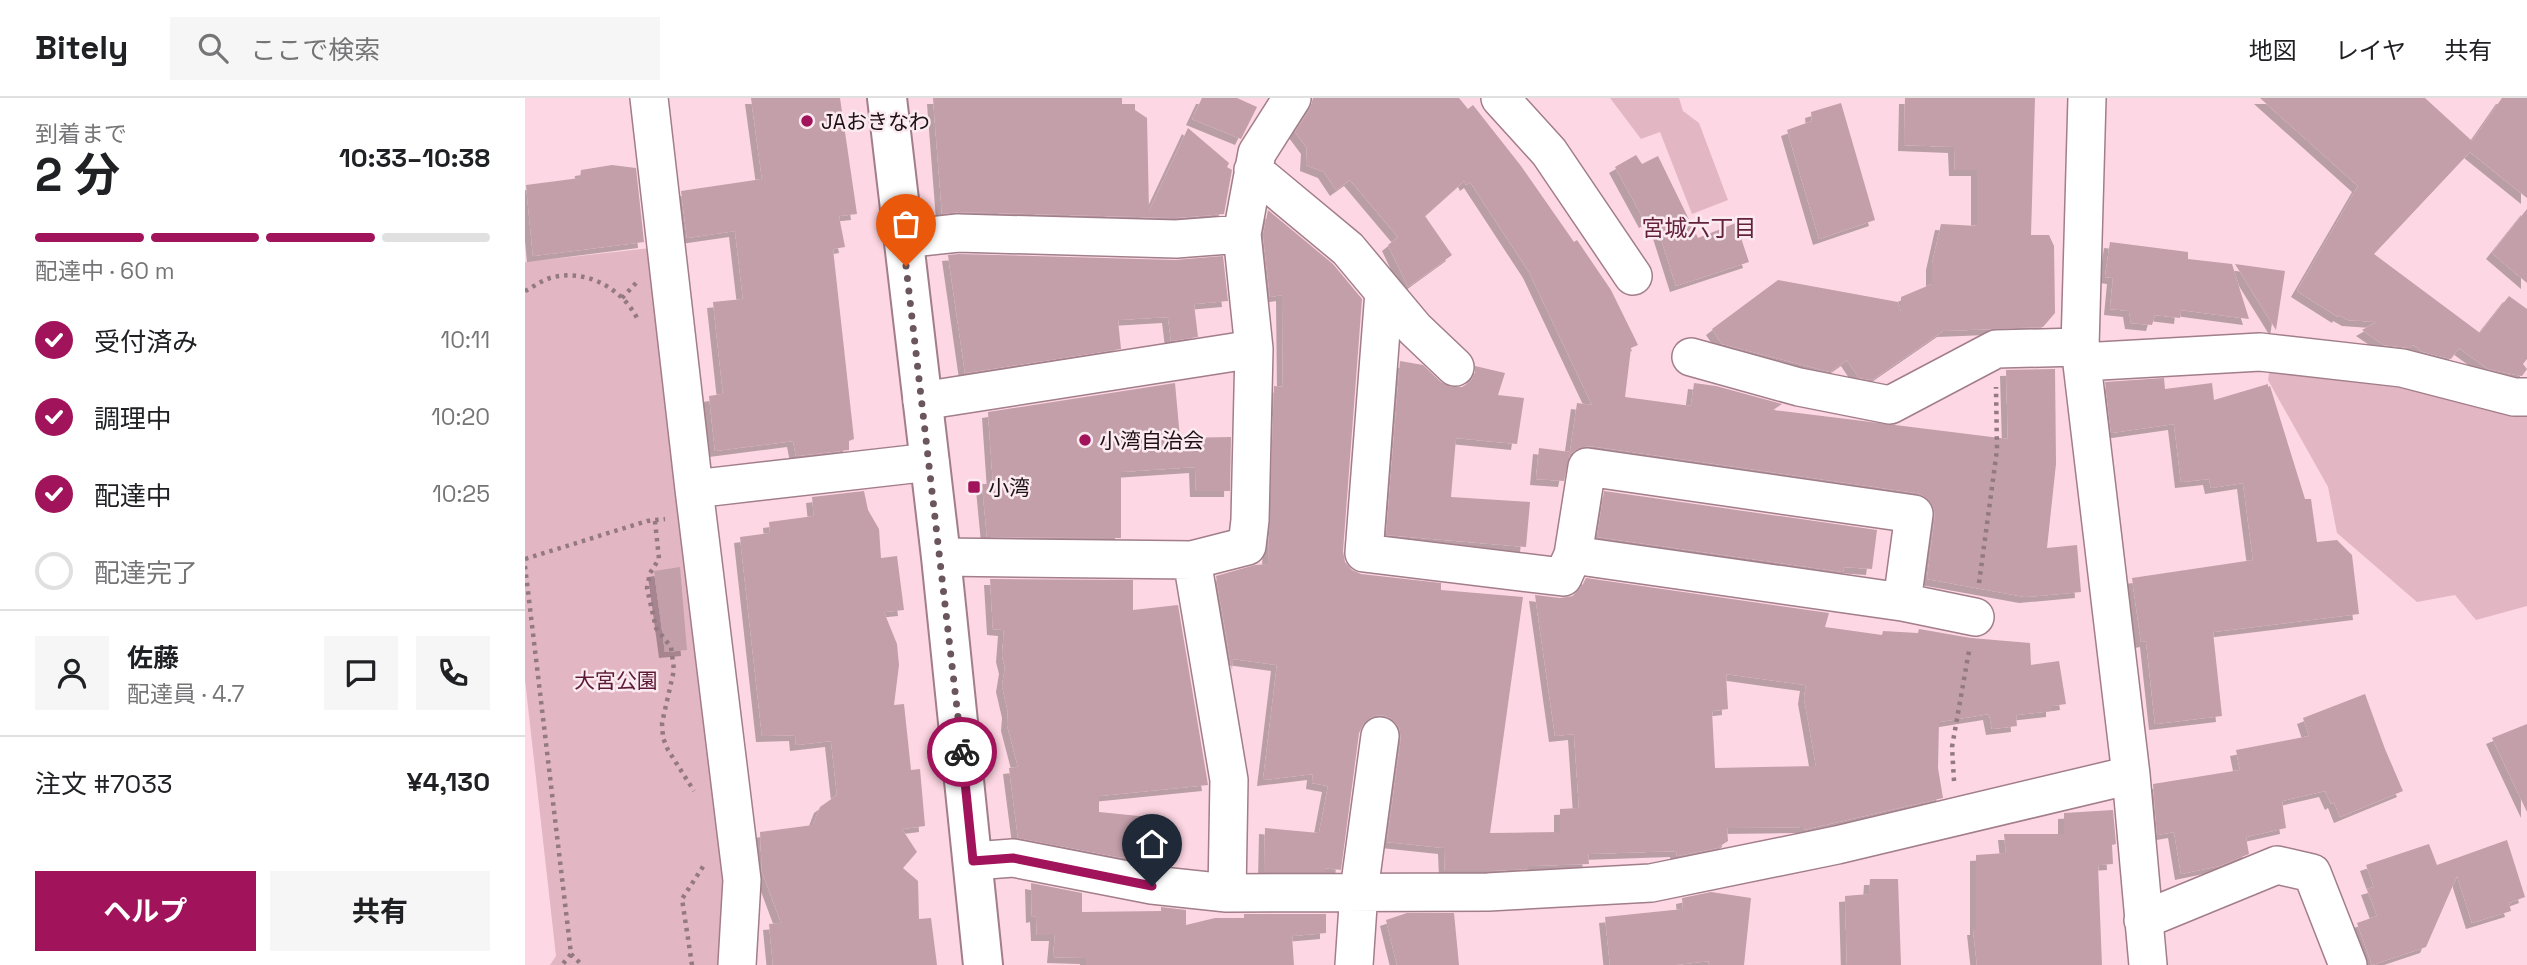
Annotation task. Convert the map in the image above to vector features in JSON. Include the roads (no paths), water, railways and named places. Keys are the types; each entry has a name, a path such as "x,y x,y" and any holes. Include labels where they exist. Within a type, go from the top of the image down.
{"main road":[{"path":"887,98 941,557 983,965"}],"street":[{"path":"649,98 742,880 737,965"},
{"path":"941,557 1192,560 1247,546 1251,520 1254,349 1242,234 1257,153 1292,98"},
{"path":"1500,98 1549,152 1633,276"},
{"path":"2087,98 2081,355 2131,775 2148,965"},
{"path":"1253,170 1348,249 1415,329 1455,367"},
{"path":"903,239 958,233 1176,239 1242,234"},
{"path":"1384,292 1364,553 1563,577 1573,555 1587,467 1914,514 1902,602"},
{"path":"922,401 1254,349"},
{"path":"1691,357 1799,387 1890,405 1996,349 2081,355 2260,352 2402,368 2514,397 2527,397"},
{"path":"695,502 930,462"},
{"path":"1573,555 1902,602 1975,617"},
{"path":"1192,560 1229,780 1227,892"},
{"path":"1355,965 1359,891 1380,736"},
{"path":"973,861 1013,858 1152,886 1227,892 1488,892 1651,883 1837,845 2131,775"},
{"path":"2143,920 2277,865 2312,873 2348,965"}],"place":[{"name":"JAおきなわ","path":"807,121"},
{"name":"小湾自治会","path":"1085,440"},
{"name":"小湾","path":"974,487"}],"district":[{"name":"宮城六丁目","path":"1699,228"}],"park label":[{"name":"大宮公園","path":"616,680"}]}
